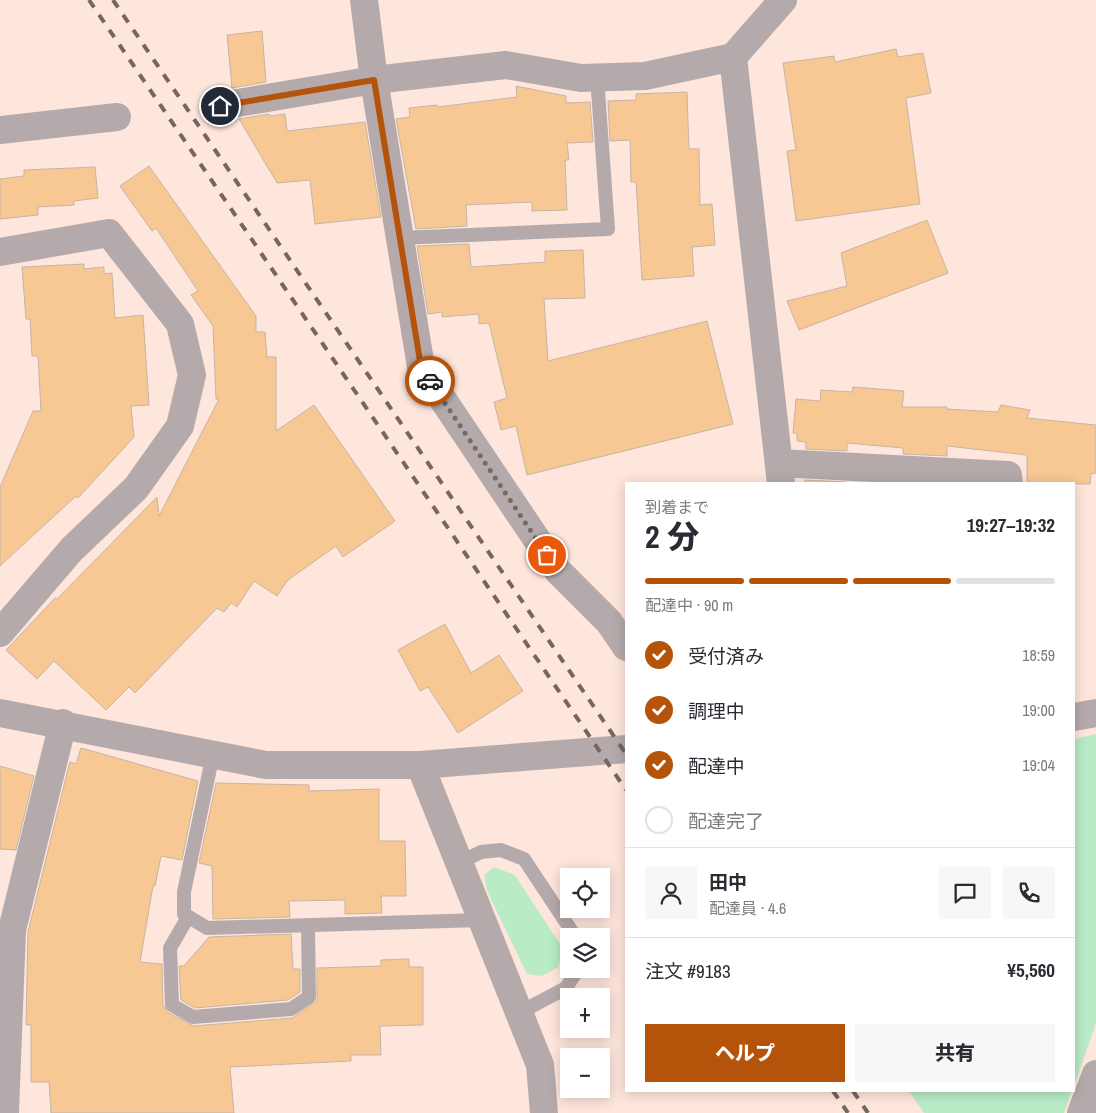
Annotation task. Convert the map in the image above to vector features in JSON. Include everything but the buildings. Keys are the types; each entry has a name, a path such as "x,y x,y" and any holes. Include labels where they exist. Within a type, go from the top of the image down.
{"street":[{"path":"364,0 374,80 421,367 558,571 617,622 625,644"},
{"path":"220,106 374,80 506,65 581,78 645,76 734,57 783,0"},
{"path":"734,57 780,473 1008,475 1009,482"},
{"path":"0,130 117,117"},
{"path":"0,252 109,233 180,324 192,374 180,426 136,488 72,549 0,633"},
{"path":"0,712 63,723 266,765 420,765 625,750"},
{"path":"1075,717 1096,713"},
{"path":"5,1113 12,930 63,723"},
{"path":"420,765 540,1065 544,1113"},
{"path":"1080,1113 1096,1074"}],"lane":[{"path":"400,238 608,229 597,77"},
{"path":"213,754 184,892 184,914 188,917 208,928 482,920"},
{"path":"459,863 481,852 501,850 524,859 570,928"},
{"path":"188,917 170,948 172,1005 192,1016 291,1009 309,997 308,925"},
{"path":"519,1013 566,988 572,978"}],"green space":[{"path":"1096,734 1096,1023 1075,1083 1075,739"},
{"path":"494,867 515,875 560,944 558,967 542,976 527,974 487,891 484,875"},
{"path":"910,1092 1072,1092 1064,1113 924,1113"}],"railway":[{"path":"89,0 625,789"},
{"path":"113,0 625,753"},
{"path":"834,1092 848,1113"},
{"path":"854,1092 868,1113"}],"way so far":[{"path":"430,381 547,555"}],"route":[{"path":"220,106 374,80 421,367 430,381"}]}
